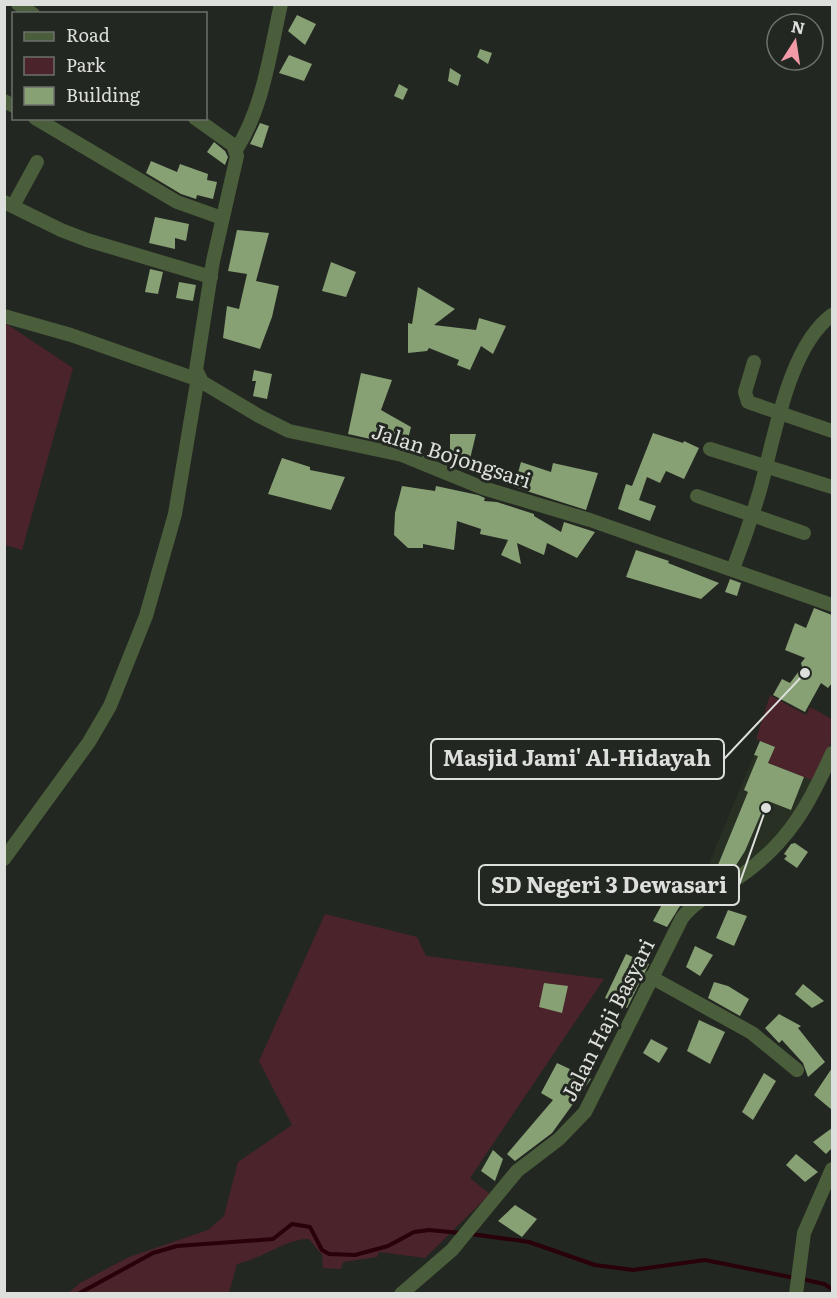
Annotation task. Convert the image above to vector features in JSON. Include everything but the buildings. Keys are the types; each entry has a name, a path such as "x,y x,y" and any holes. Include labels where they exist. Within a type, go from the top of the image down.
{"street":[{"path":"4,859 91,738 110,706 146,616 175,514 211,277 222,218 237,162 236,150 244,137 258,99 281,4"},
{"path":"38,120 177,202 222,218"},
{"path":"198,120 229,142 236,150"},
{"path":"37,162 9,204 61,230 87,240 211,277"},
{"path":"733,569 752,516 790,386 815,331 832,315"},
{"name":"Jalan Bojongsari","path":"4,316 71,335 197,378 259,416 289,430 402,456 483,488 555,508 832,605"},
{"path":"754,362 745,392 747,400 832,431"},
{"path":"710,449 832,487"},
{"path":"697,496 804,533"},
{"name":"Jalan Haji Basyari","path":"401,1293 473,1228 516,1171 559,1139 585,1112 651,977 687,911 749,870 786,836 811,800 832,753"},
{"path":"651,977 752,1033 796,1070"},
{"path":"797,1283 804,1233 832,1169"}],"shaded area":[{"path":"760,741 821,766 788,828 736,874 709,863"}],"green space":[{"path":"5,323 73,368 22,550 5,545"},
{"path":"770,695 806,715 810,707 832,719 832,740 814,781 768,763 775,747 756,739"},
{"path":"325,914 417,937 426,956 604,979 470,1178 490,1194 425,1258 379,1252 377,1257 343,1262 341,1269 323,1268 322,1255 309,1239 283,1245 237,1264 229,1293 67,1294 80,1283 129,1257 208,1230 224,1216 238,1162 292,1125 259,1061"}],"waterway":[{"path":"78,1294 153,1253 177,1246 273,1239 292,1224 310,1227 322,1250 329,1254 355,1255 388,1246 414,1232 429,1230 461,1233"},
{"path":"471,1234 529,1242 595,1265 633,1270 705,1260 795,1278"},
{"path":"802,1279 824,1284 832,1289"}],"place":[{"name":"Masjid Jami' Al-Hidayah","path":"805,673"},
{"name":"SD Negeri 3 Dewasari","path":"766,808"}]}
